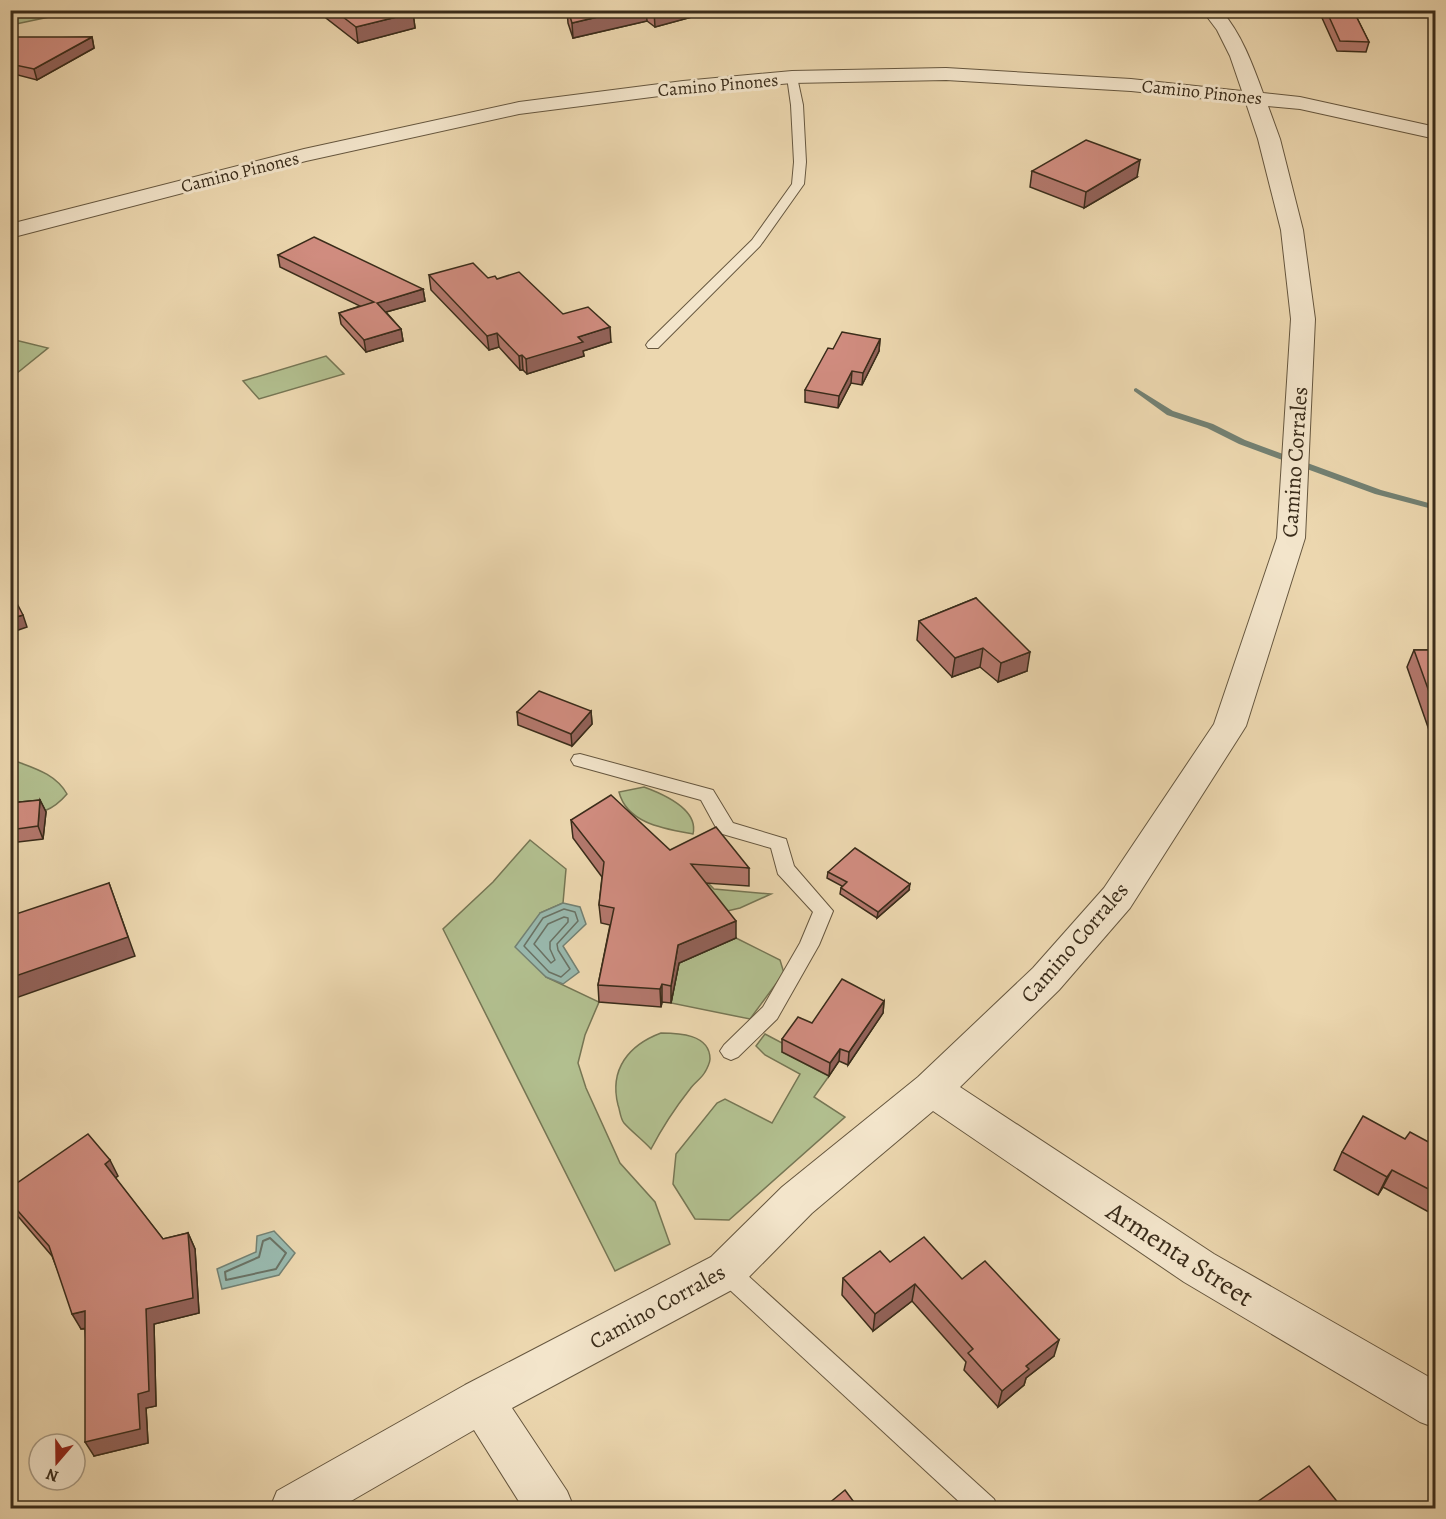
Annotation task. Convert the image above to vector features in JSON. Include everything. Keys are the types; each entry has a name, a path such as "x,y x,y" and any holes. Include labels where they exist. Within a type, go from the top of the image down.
{"street":[{"name":"Camino Corrales","path":"294,1509 481,1401 726,1270 797,1200 932,1089 1046,979 1117,898 1230,726 1291,538 1303,319 1292,230 1269,139 1240,56 1226,28 1211,10"},
{"name":"Camino Pinones","path":"10,231 304,155 519,108 683,87 792,77 946,74 1044,78 1300,103 1436,133"},
{"name":"Armenta Street","path":"932,1089 1199,1268 1436,1406"},
{"path":"481,1401 550,1509"}],"lane":[{"path":"653,345 756,243 798,184 800,162 797,105 792,77"},
{"path":"580,760 707,795 726,828 779,844 785,869 823,911 809,945 770,1013 731,1050"},
{"path":"726,1270 984,1509"}],"green space":[{"path":"11,10 78,10 78,11 11,25"},
{"path":"15,340 48,348 11,378 11,344"},
{"path":"326,356 344,374 259,399 243,381"},
{"path":"10,759 50,776 67,794 54,806 42,812 11,816"},
{"path":"644,787 669,798 685,810 691,817 693,834 649,823 630,811 623,803 619,792"},
{"path":"530,840 566,869 563,903 540,913 546,977 599,1002 585,1035 578,1063 586,1088 620,1163 655,1202 670,1244 615,1271 443,929 493,882"},
{"path":"630,855 708,883 714,889 771,894 740,908 723,912"},
{"path":"736,938 780,960 784,973 750,1019 671,1003 679,963"},
{"path":"661,1033 684,1035 699,1040 705,1044 710,1059 704,1074 679,1103 651,1149 623,1121 618,1105 616,1080 624,1060 631,1052 640,1044"},
{"path":"765,1034 786,1045 782,1052 829,1076 814,1097 845,1117 729,1220 695,1219 673,1184 676,1154 717,1103 725,1099 772,1123 800,1074 765,1055 756,1046"}],"water":[{"path":"563,903 580,907 586,924 563,946 579,972 563,984 546,977 515,947 540,913"},
{"path":"274,1231 295,1253 279,1275 222,1289 217,1269 256,1252 257,1236"}],"building":[{"path":"334,10 409,10 413,13 356,27"},
{"path":"568,10 627,10 572,23"},
{"path":"1326,10 1353,10 1369,42 1340,41"},
{"path":"13,37 92,37 34,69 10,64 10,39"},
{"path":"1086,140 1140,160 1086,192 1032,171"},
{"path":"314,237 423,289 377,303 401,329 364,340 339,313 374,302 278,255"},
{"path":"473,263 488,278 495,276 497,279 519,272 563,314 588,307 610,327 578,337 583,342 526,359 522,355 519,356 497,333 487,336 429,275"},
{"path":"842,332 880,339 863,373 852,371 839,396 805,390 828,348 833,349"},
{"path":"10,590 23,615 10,619"},
{"path":"976,598 1030,652 1001,663 983,648 955,658 919,621"},
{"path":"1414,650 1436,650 1436,711"},
{"path":"539,691 591,711 571,734 517,712"},
{"path":"611,795 670,850 716,827 749,868 691,864 736,921 678,945 671,986 662,984 660,989 598,985 614,908 599,905 604,862 571,820"},
{"path":"40,800 38,826 10,830 10,803"},
{"path":"855,848 910,884 878,912 841,888 847,882 828,872"},
{"path":"109,883 128,937 10,978 10,916"},
{"path":"842,979 884,1001 849,1052 840,1049 830,1063 782,1039 798,1017 812,1023"},
{"path":"1363,1116 1405,1139 1410,1132 1436,1146 1436,1193 1392,1170 1387,1177 1342,1152"},
{"path":"88,1134 110,1160 105,1164 163,1239 188,1233 193,1298 146,1309 149,1391 138,1394 140,1429 87,1442 87,1432 85,1432 85,1311 72,1314 49,1246 10,1202 10,1188"},
{"path":"924,1237 962,1279 985,1261 1059,1340 1026,1366 1029,1369 1002,1391 968,1353 973,1349 915,1284 875,1314 843,1278 880,1251 890,1262"},
{"path":"1309,1466 1343,1509 1247,1509"},
{"path":"845,1490 859,1509 822,1509"},
{"path":"1225,1503 1229,1509 1217,1509"}],"waterway":[{"path":"1136,390 1170,413 1210,426 1242,442 1378,492 1436,508"}]}
